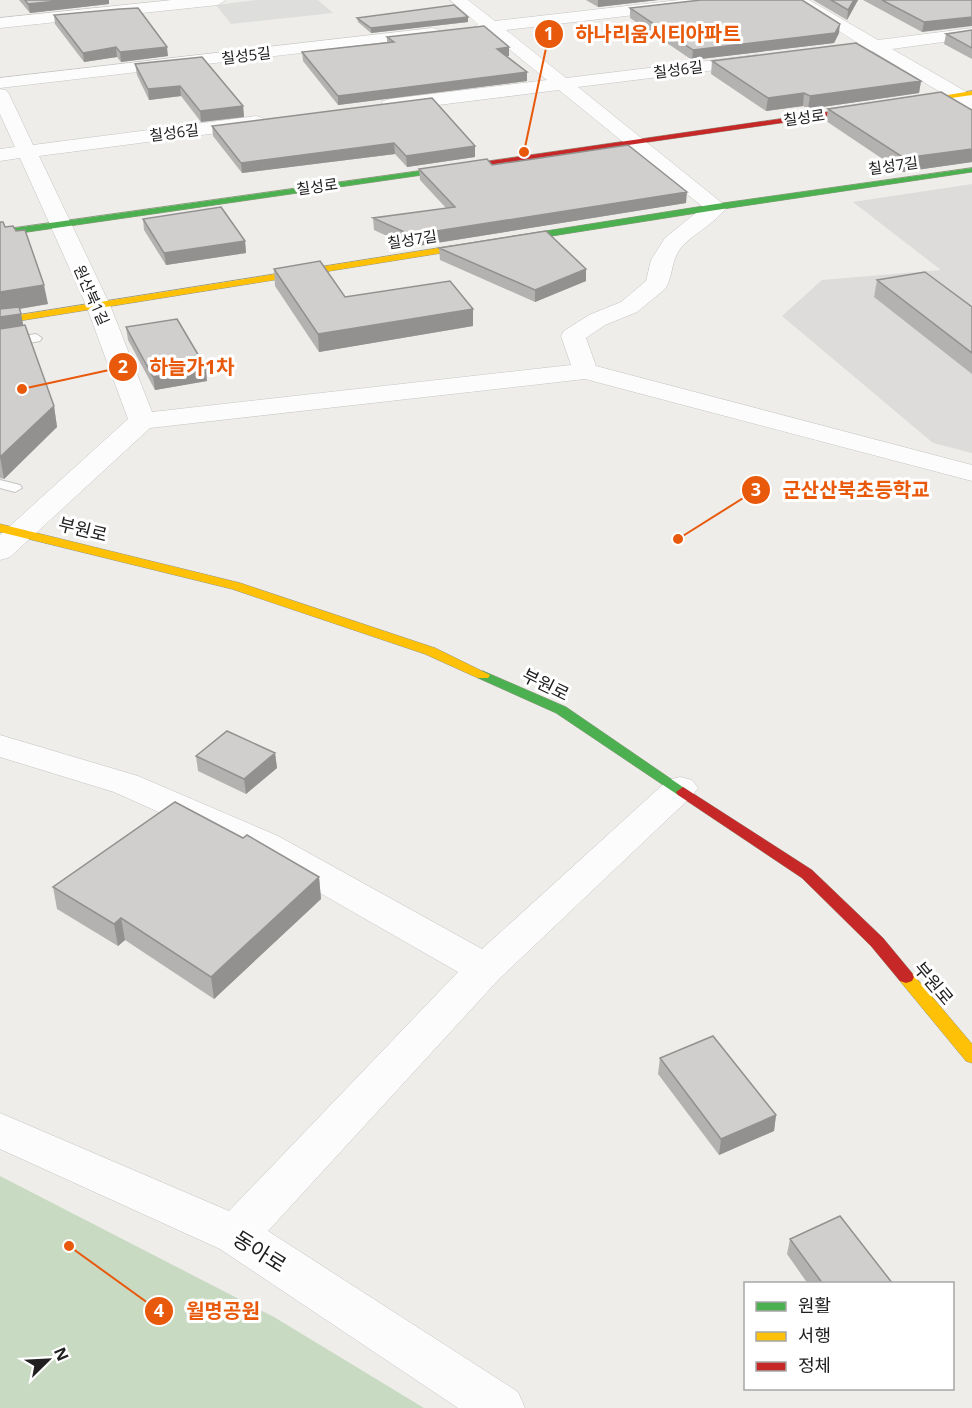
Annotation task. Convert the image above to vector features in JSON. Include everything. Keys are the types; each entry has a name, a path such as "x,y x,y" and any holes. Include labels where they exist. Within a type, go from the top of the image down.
{"street":[{"path":"0,23 218,0"},
{"path":"468,29 720,0"},
{"path":"798,0 967,97"},
{"path":"460,2 716,207 673,243 662,260 657,284 629,307 597,320 573,336 585,371"},
{"name":"칠성5길","path":"0,83 444,32"},
{"path":"806,54 972,33"},
{"name":"칠성6길","path":"375,107 771,58"},
{"name":"원산북1길","path":"0,94 98,305 142,421"},
{"name":"칠성로","path":"0,233 635,141 967,97"},
{"name":"칠성6길","path":"0,155 270,120"},
{"name":"칠성7길","path":"0,321 716,207 972,170"},
{"path":"0,551 10,530 142,421 585,371 972,473"},
{"name":"부원로","path":"10,530 236,586 430,651 561,710 807,874 877,942 972,1056"},
{"path":"0,746 126,784 265,845 485,969"},
{"path":"236,1235 485,969 680,788"},
{"name":"동아로","path":"0,1130 236,1235 500,1408"}],"lane":[{"path":"0,344 36,338"},
{"path":"0,484 15,488"}],"shaded area":[{"path":"256,0 318,0 333,13 231,24 216,5"},
{"path":"972,184 972,453 933,443 782,316 822,280 941,270 853,202"}],"green space":[{"path":"0,1176 274,1317 424,1408 0,1408"}],"building":[{"path":"25,0 67,0 28,4"},
{"path":"701,0 802,0 840,24 835,33 693,50 630,8"},
{"path":"831,0 854,0 848,10"},
{"path":"882,0 972,0 972,17 924,22"},
{"path":"454,5 468,17 371,28 357,18"},
{"path":"138,8 167,47 120,52 116,47 83,53 54,15 120,9"},
{"path":"484,26 509,47 497,49 527,72 338,96 302,52 394,42 387,37"},
{"path":"972,30 972,48 946,34"},
{"path":"856,43 921,81 810,96 804,93 768,98 712,61"},
{"path":"202,57 243,106 200,111 180,86 148,89 135,64"},
{"path":"941,92 972,110 972,149 904,158 828,109"},
{"path":"432,98 475,146 406,156 394,143 241,163 212,126"},
{"path":"628,145 687,192 411,235 373,218 455,207 419,169 487,159 492,165"},
{"path":"221,207 245,241 164,253 143,219"},
{"path":"0,222 3,222 5,227 13,226 16,231 25,230 44,285 0,292"},
{"path":"546,231 586,269 535,290 439,248"},
{"path":"320,261 345,297 450,281 473,309 318,334 274,269"},
{"path":"925,272 972,307 972,353 877,280"},
{"path":"19,307 21,314 0,317 0,309"},
{"path":"177,319 206,368 153,377 126,327"},
{"path":"25,325 54,406 0,457 0,329"},
{"path":"227,731 275,753 244,779 196,756"},
{"path":"175,802 243,838 247,835 319,877 211,977 121,918 114,924 53,887"},
{"path":"713,1036 776,1115 721,1139 660,1058"},
{"path":"840,1216 891,1282 822,1282 790,1239"}],"traffic: fast":[{"path":"0,233 454,168"},
{"path":"451,249 972,170"},
{"path":"483,675 561,710 683,792"}],"traffic: slow":[{"path":"896,104 972,93"},
{"path":"0,321 451,249"},
{"path":"0,528 236,586 430,651 483,675"},
{"path":"906,977 972,1056"}],"traffic: jam":[{"path":"454,168 896,104"},
{"path":"683,792 807,874 877,942 906,977"}],"place":[{"name":"하나리움시티아파트","path":"524,152"},
{"name":"하늘가1차","path":"22,389"},
{"name":"군산산북초등학교","path":"678,539"},
{"name":"월명공원","path":"69,1246"}]}
